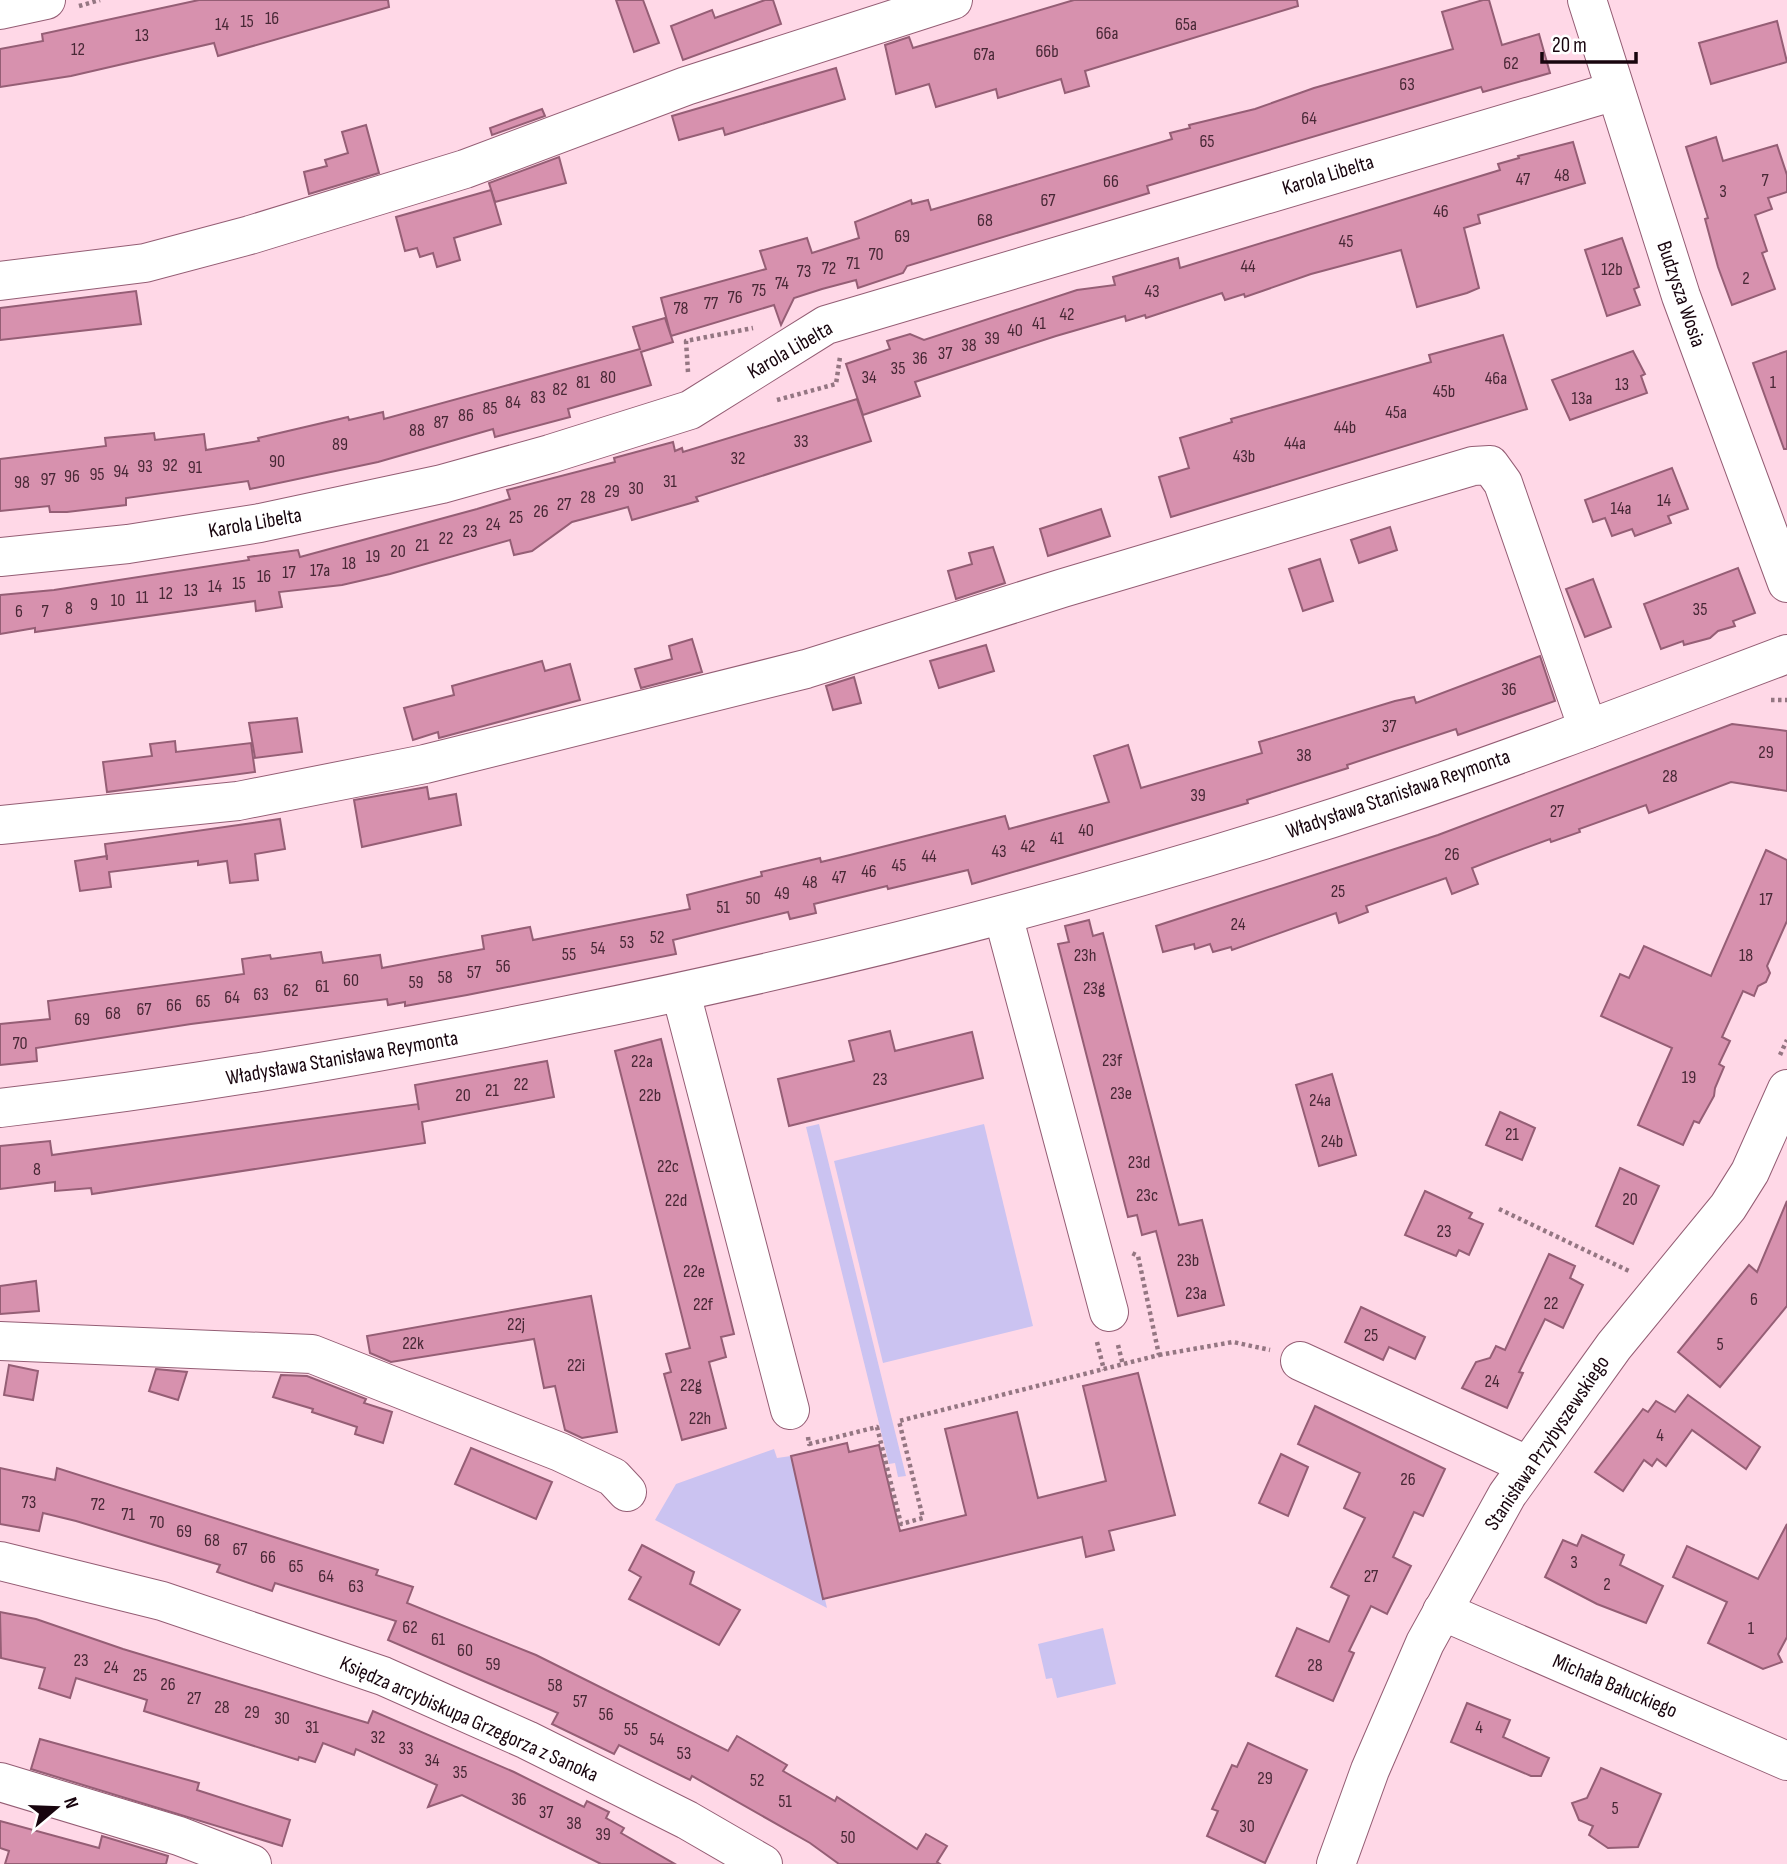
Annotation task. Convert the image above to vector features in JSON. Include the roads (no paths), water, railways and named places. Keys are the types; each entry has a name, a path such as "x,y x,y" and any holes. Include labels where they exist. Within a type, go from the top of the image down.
{"street":[{"path":"0,281 145,263 250,235 465,169 686,86 953,0"},
{"name":"Budzysza Wosia","path":"1587,0 1681,296 1787,583"},
{"path":"0,10 59,4"},
{"name":"Karola Libelta","path":"0,557 128,544 260,523 442,484 539,457 690,410 826,325 1615,91"},
{"path":"0,825 238,801 412,767 806,669 1063,588 1474,466 1490,465 1503,483 1588,729"},
{"name":"Władysława Stanisława Reymonta","path":"0,1108 348,1059 812,964 1003,915 1336,817 1588,729 1787,654"},
{"path":"1003,915 1109,1312"},
{"path":"681,992 798,1420"},
{"name":"Stanisława Przybyszewskiego","path":"1336,1864 1370,1770 1442,1611 1527,1465 1630,1324 1728,1208 1750,1172 1787,1089"},
{"path":"0,1340 312,1354 560,1452 613,1477 627,1492"},
{"path":"1300,1361 1527,1465"},
{"name":"Księdza arcybiskupa Grzegorza z Sanoka","path":"0,1561 162,1601 383,1676 527,1740 687,1820 763,1864"},
{"name":"Michała Bałuckiego","path":"1442,1611 1787,1761"},
{"path":"0,1782 179,1836 252,1864"}]}
